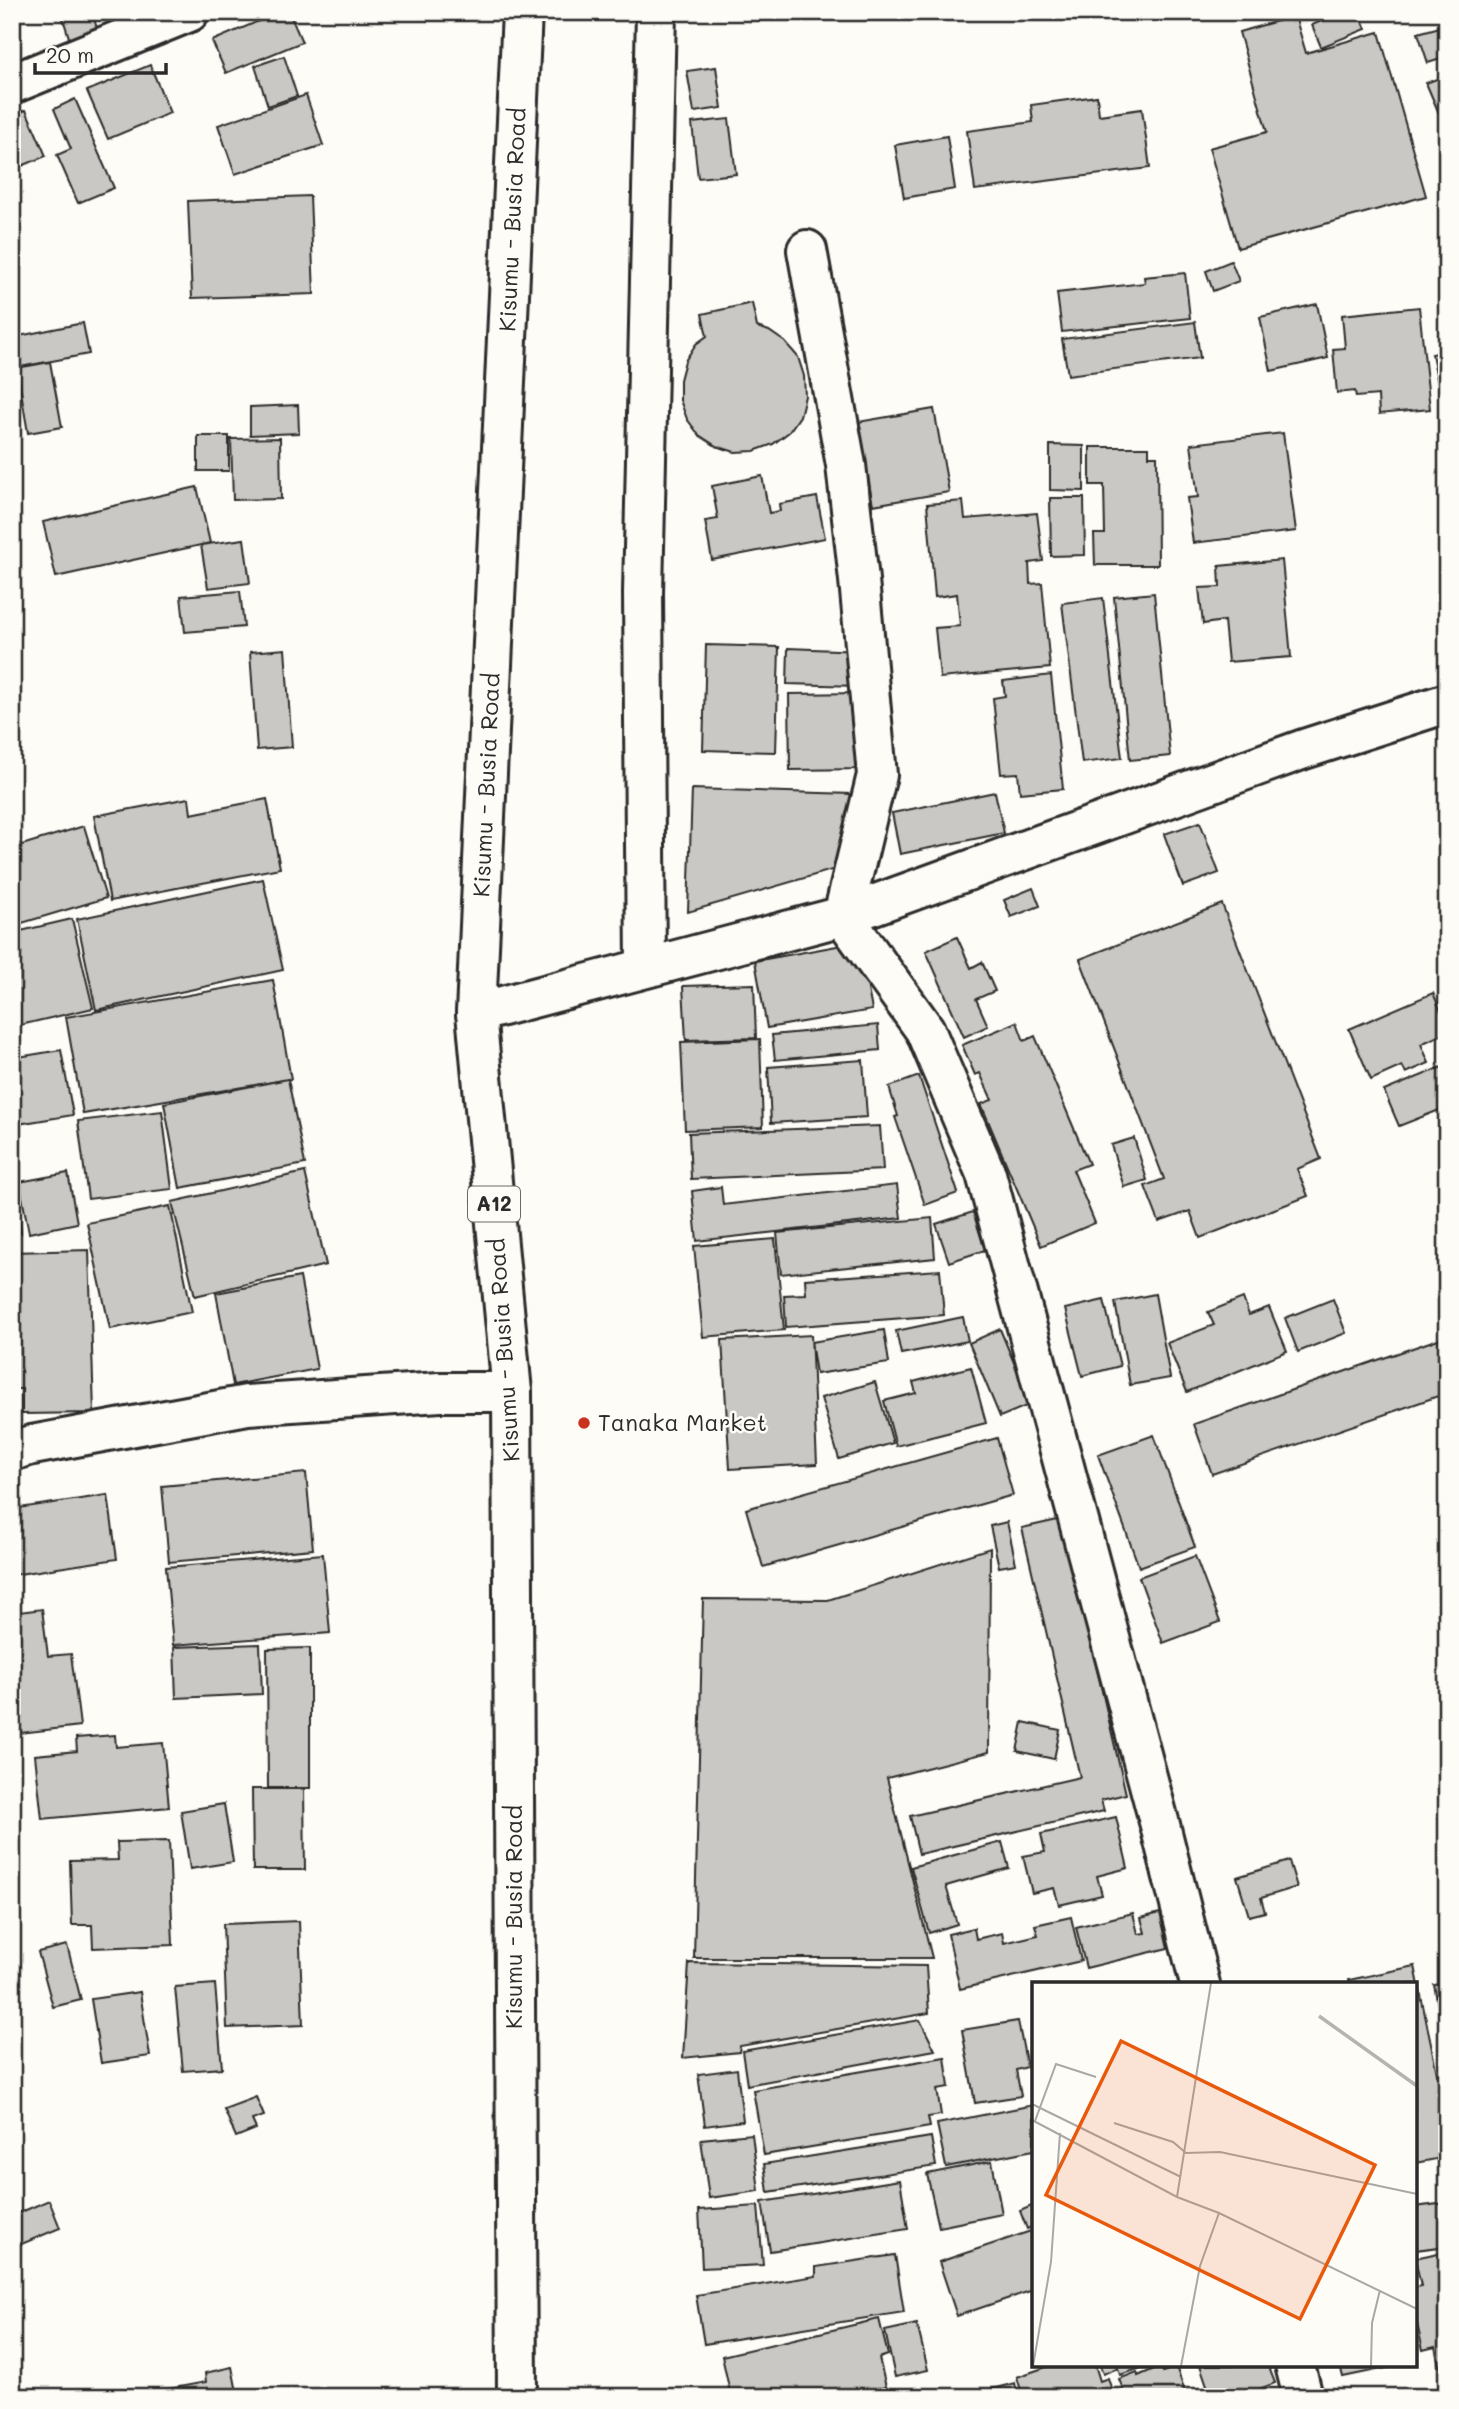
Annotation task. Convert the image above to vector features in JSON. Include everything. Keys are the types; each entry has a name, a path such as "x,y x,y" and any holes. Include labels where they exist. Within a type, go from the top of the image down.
{"main road":[{"path":"12,84 189,12"},
{"name":"Kisumu - Busia Road","path":"517,2397 512,1392 476,1013 522,12"},
{"path":"646,967 643,593 656,12"},
{"path":"807,250 846,465 877,775 843,916 925,1030 985,1174 1160,1825 1199,1982"},
{"path":"476,1013 843,916 1304,749 1447,703"},
{"path":"12,1451 247,1405 440,1392 512,1392"},
{"path":"1296,2367 1303,2397"}],"building":[{"path":"61,12 92,12 99,35 71,44"},
{"path":"117,12 141,12 119,19"},
{"path":"280,12 289,12 302,42 226,73 212,41"},
{"path":"1343,12 1359,12 1366,29 1321,47 1312,25"},
{"path":"1295,16 1306,53 1379,32 1426,196 1238,248 1209,148 1267,132 1239,32"},
{"path":"1447,25 1447,57 1428,63 1418,33"},
{"path":"284,56 297,96 268,106 255,66"},
{"path":"150,65 170,113 108,139 87,91"},
{"path":"716,67 722,108 694,112 687,71"},
{"path":"1447,75 1447,132 1426,83"},
{"path":"306,95 323,145 235,174 218,125"},
{"path":"1097,96 1099,115 1142,109 1150,168 975,190 967,131 1033,122 1031,105"},
{"path":"75,99 114,188 78,203 57,155 71,149 54,109"},
{"path":"26,110 46,156 12,170 12,115"},
{"path":"729,119 736,174 698,178 692,123"},
{"path":"947,136 955,189 904,198 895,145"},
{"path":"310,196 314,294 192,298 188,201"},
{"path":"1231,261 1239,281 1213,291 1206,271"},
{"path":"1185,273 1190,318 1062,332 1057,293 1145,283 1144,277"},
{"path":"752,303 757,327 769,331 785,342 798,357 804,376 805,396 800,416 789,432 773,444 754,451 735,452 716,446 699,435 687,419 680,400 680,380 685,361 696,344 707,336 702,314"},
{"path":"1317,304 1328,358 1271,371 1260,317"},
{"path":"1419,307 1430,409 1379,414 1378,395 1356,397 1355,391 1337,393 1333,349 1345,348 1342,315"},
{"path":"1195,322 1200,358 1068,375 1062,339"},
{"path":"83,323 89,354 20,367 14,337"},
{"path":"1447,351 1447,402 1442,403 1432,354"},
{"path":"50,362 62,427 28,433 17,368"},
{"path":"298,405 299,433 250,435 250,407"},
{"path":"934,409 949,492 873,505 858,422"},
{"path":"1283,433 1296,531 1193,543 1187,498 1198,497 1191,444"},
{"path":"198,436 229,436 229,471 198,471"},
{"path":"280,438 281,499 233,500 231,439"},
{"path":"1050,445 1084,446 1084,491 1050,490"},
{"path":"1090,447 1149,447 1149,456 1157,456 1158,565 1095,565 1094,534 1105,534 1104,485 1090,485"},
{"path":"762,476 769,513 780,511 779,504 817,497 825,538 712,560 705,521 718,519 712,486"},
{"path":"197,487 210,543 56,577 43,522"},
{"path":"1050,498 1084,498 1085,555 1051,556"},
{"path":"963,501 965,519 1037,513 1043,561 1029,563 1030,584 1042,583 1050,668 940,678 935,628 960,626 957,594 935,597 927,504"},
{"path":"244,539 250,583 208,588 201,545"},
{"path":"1282,560 1291,657 1228,662 1224,621 1203,624 1199,588 1220,587 1219,566"},
{"path":"240,591 244,627 185,632 181,596"},
{"path":"1154,593 1170,756 1130,760 1114,597"},
{"path":"1103,598 1122,758 1082,763 1062,603"},
{"path":"706,645 779,647 776,752 703,750"},
{"path":"788,648 860,651 858,686 787,684"},
{"path":"285,649 292,747 257,750 250,652"},
{"path":"1051,675 1063,789 1020,793 1018,773 1001,774 993,698 1005,696 1003,681"},
{"path":"863,693 864,769 790,770 789,694"},
{"path":"692,789 853,794 849,865 688,912"},
{"path":"995,792 1004,833 900,854 892,813"},
{"path":"189,798 191,814 267,799 280,868 110,901 94,816"},
{"path":"1200,822 1219,873 1183,886 1164,834"},
{"path":"84,826 106,898 12,926 12,848"},
{"path":"263,879 283,970 96,1010 77,919"},
{"path":"1033,888 1040,906 1011,917 1004,900"},
{"path":"1222,904 1321,1159 1297,1169 1308,1196 1200,1238 1190,1211 1159,1222 1145,1186 1164,1179 1080,959"},
{"path":"72,919 93,1008 12,1027 12,933"},
{"path":"957,937 971,968 982,962 995,991 976,999 988,1026 964,1037 926,951"},
{"path":"859,942 872,1010 767,1028 755,961"},
{"path":"273,980 291,1079 83,1114 66,1017"},
{"path":"754,984 756,1038 686,1040 683,986"},
{"path":"1433,993 1447,1025 1447,1032 1421,1044 1429,1063 1406,1073 1402,1066 1371,1080 1349,1029"},
{"path":"1017,1022 1024,1041 1035,1036 1089,1164 1073,1170 1095,1223 1041,1246 981,1104 992,1100 980,1073 975,1075 962,1045"},
{"path":"878,1025 880,1050 775,1060 772,1035"},
{"path":"760,1039 763,1127 685,1130 681,1042"},
{"path":"61,1050 73,1115 12,1125 12,1058"},
{"path":"863,1060 867,1117 771,1123 768,1067"},
{"path":"1447,1065 1447,1107 1399,1126 1384,1091"},
{"path":"919,1076 958,1193 925,1205 895,1117 898,1116 889,1087"},
{"path":"288,1079 305,1164 180,1188 164,1103"},
{"path":"162,1111 172,1189 88,1199 78,1121"},
{"path":"880,1126 883,1170 691,1179 689,1133"},
{"path":"1134,1138 1147,1180 1124,1187 1111,1145"},
{"path":"14,1171 21,1233 12,1234 12,1172"},
{"path":"305,1172 326,1265 195,1296 172,1202"},
{"path":"68,1173 77,1223 29,1233 19,1182"},
{"path":"897,1185 901,1218 697,1241 692,1191 721,1187 723,1205"},
{"path":"170,1206 192,1312 110,1329 87,1223"},
{"path":"973,1212 985,1250 949,1262 936,1224"},
{"path":"932,1218 935,1258 781,1274 777,1233"},
{"path":"775,1239 784,1330 703,1337 694,1246"},
{"path":"89,1250 94,1413 22,1414 22,1389 12,1389 12,1252"},
{"path":"940,1270 944,1315 786,1327 784,1295 806,1294 805,1279"},
{"path":"300,1277 317,1369 233,1385 216,1293"},
{"path":"1155,1294 1170,1378 1130,1385 1115,1302"},
{"path":"1243,1298 1249,1315 1269,1307 1287,1351 1187,1392 1167,1343 1214,1325 1208,1312"},
{"path":"1333,1299 1346,1333 1298,1352 1285,1318"},
{"path":"1104,1300 1120,1366 1082,1376 1065,1309"},
{"path":"963,1317 968,1341 901,1354 896,1331"},
{"path":"1000,1329 1031,1404 1000,1417 969,1343"},
{"path":"884,1330 889,1363 816,1374 811,1342"},
{"path":"811,1335 817,1464 730,1469 722,1340"},
{"path":"1447,1336 1447,1393 1212,1474 1194,1424"},
{"path":"971,1367 986,1423 896,1446 884,1401 916,1393 913,1382"},
{"path":"875,1382 893,1443 839,1459 821,1398"},
{"path":"1154,1435 1195,1547 1139,1567 1098,1455"},
{"path":"997,1438 1013,1495 763,1567 746,1509"},
{"path":"306,1473 313,1549 169,1562 162,1486"},
{"path":"108,1495 117,1559 12,1575 12,1509"},
{"path":"1062,1519 1126,1794 1101,1800 1104,1811 919,1854 910,1816 1080,1777 1022,1528"},
{"path":"1007,1522 1016,1564 999,1567 990,1526"},
{"path":"990,1548 989,1752 887,1778 932,1958 694,1958 703,1599 828,1600"},
{"path":"323,1554 330,1633 173,1645 166,1567"},
{"path":"1195,1556 1220,1622 1163,1643 1139,1577"},
{"path":"42,1609 48,1656 71,1654 80,1726 12,1734 12,1613"},
{"path":"260,1644 262,1694 176,1698 174,1647"},
{"path":"310,1648 310,1788 268,1788 267,1649"},
{"path":"1023,1722 1060,1730 1054,1759 1017,1751"},
{"path":"115,1735 116,1747 163,1743 169,1807 42,1819 35,1755 77,1751 76,1738"},
{"path":"252,1789 304,1789 305,1870 253,1870"},
{"path":"224,1804 233,1862 190,1869 181,1811"},
{"path":"1116,1817 1128,1868 1097,1876 1102,1895 1059,1905 1054,1888 1032,1893 1023,1856 1045,1852 1041,1834"},
{"path":"169,1841 173,1945 93,1948 92,1925 72,1925 70,1861 118,1860 117,1842"},
{"path":"1002,1842 1009,1868 946,1886 957,1924 929,1933 911,1867"},
{"path":"1289,1861 1297,1887 1261,1898 1265,1912 1249,1916 1237,1877"},
{"path":"1133,1913 1138,1934 1145,1933 1141,1918 1160,1913 1168,1948 1086,1968 1076,1927"},
{"path":"1071,1917 1081,1961 960,1989 948,1934 974,1928 976,1939 1002,1933 1004,1943 1038,1935 1035,1925"},
{"path":"299,1921 303,2025 227,2028 223,1924"},
{"path":"67,1945 81,2000 53,2007 38,1952"},
{"path":"689,1963 926,1966 929,2013 740,2046 739,2052 683,2058"},
{"path":"1415,1966 1447,2123 1447,2157 1417,2163 1417,1982 1349,1980"},
{"path":"1447,1983 1447,2050 1434,1985"},
{"path":"215,1984 222,2068 183,2071 175,1987"},
{"path":"140,1992 150,2056 101,2063 91,1999"},
{"path":"920,2020 935,2050 747,2085 742,2051"},
{"path":"1018,2021 1027,2067 1016,2070 1021,2096 975,2103 962,2030"},
{"path":"945,2057 949,2087 937,2089 941,2115 928,2117 930,2127 764,2155 753,2090"},
{"path":"737,2069 743,2121 705,2126 698,2074"},
{"path":"256,2097 264,2116 252,2120 256,2129 236,2137 224,2109"},
{"path":"1032,2105 1032,2150 946,2167 937,2124"},
{"path":"752,2134 759,2191 709,2198 701,2139"},
{"path":"931,2137 936,2166 768,2192 764,2164"},
{"path":"992,2161 1002,2214 939,2227 927,2174"},
{"path":"900,2180 908,2229 770,2251 762,2202"},
{"path":"49,2200 60,2228 12,2248 12,2216"},
{"path":"1447,2203 1447,2246 1417,2250 1417,2207"},
{"path":"758,2206 763,2265 702,2268 699,2210"},
{"path":"1032,2206 1032,2227 1027,2229 1020,2211"},
{"path":"1032,2231 1032,2290 957,2316 939,2262"},
{"path":"1447,2251 1447,2373 1441,2374 1435,2347 1423,2350 1417,2324 1417,2287 1421,2286 1417,2258"},
{"path":"895,2255 904,2312 704,2344 696,2295 816,2276 816,2267"},
{"path":"879,2319 888,2355 879,2358 886,2387 846,2397 731,2397 722,2356"},
{"path":"917,2324 928,2370 895,2377 885,2331"},
{"path":"232,2367 238,2397 143,2397 142,2394 206,2382 205,2373"},
{"path":"1046,2367 1096,2367 1100,2381 1108,2378 1114,2397 1023,2397 1017,2377"},
{"path":"1101,2367 1144,2367 1120,2375 1118,2368 1103,2374"},
{"path":"1159,2367 1163,2372 1176,2367 1186,2394 1178,2397 1126,2397 1119,2379 1137,2372 1138,2376"},
{"path":"1201,2367 1269,2367 1275,2383 1239,2397 1211,2397"},
{"path":"1340,2367 1391,2367 1343,2377"},
{"path":"1015,2383 1018,2397 961,2397"}],"place":[{"name":"Tanaka Market","path":"584,1423"}]}
